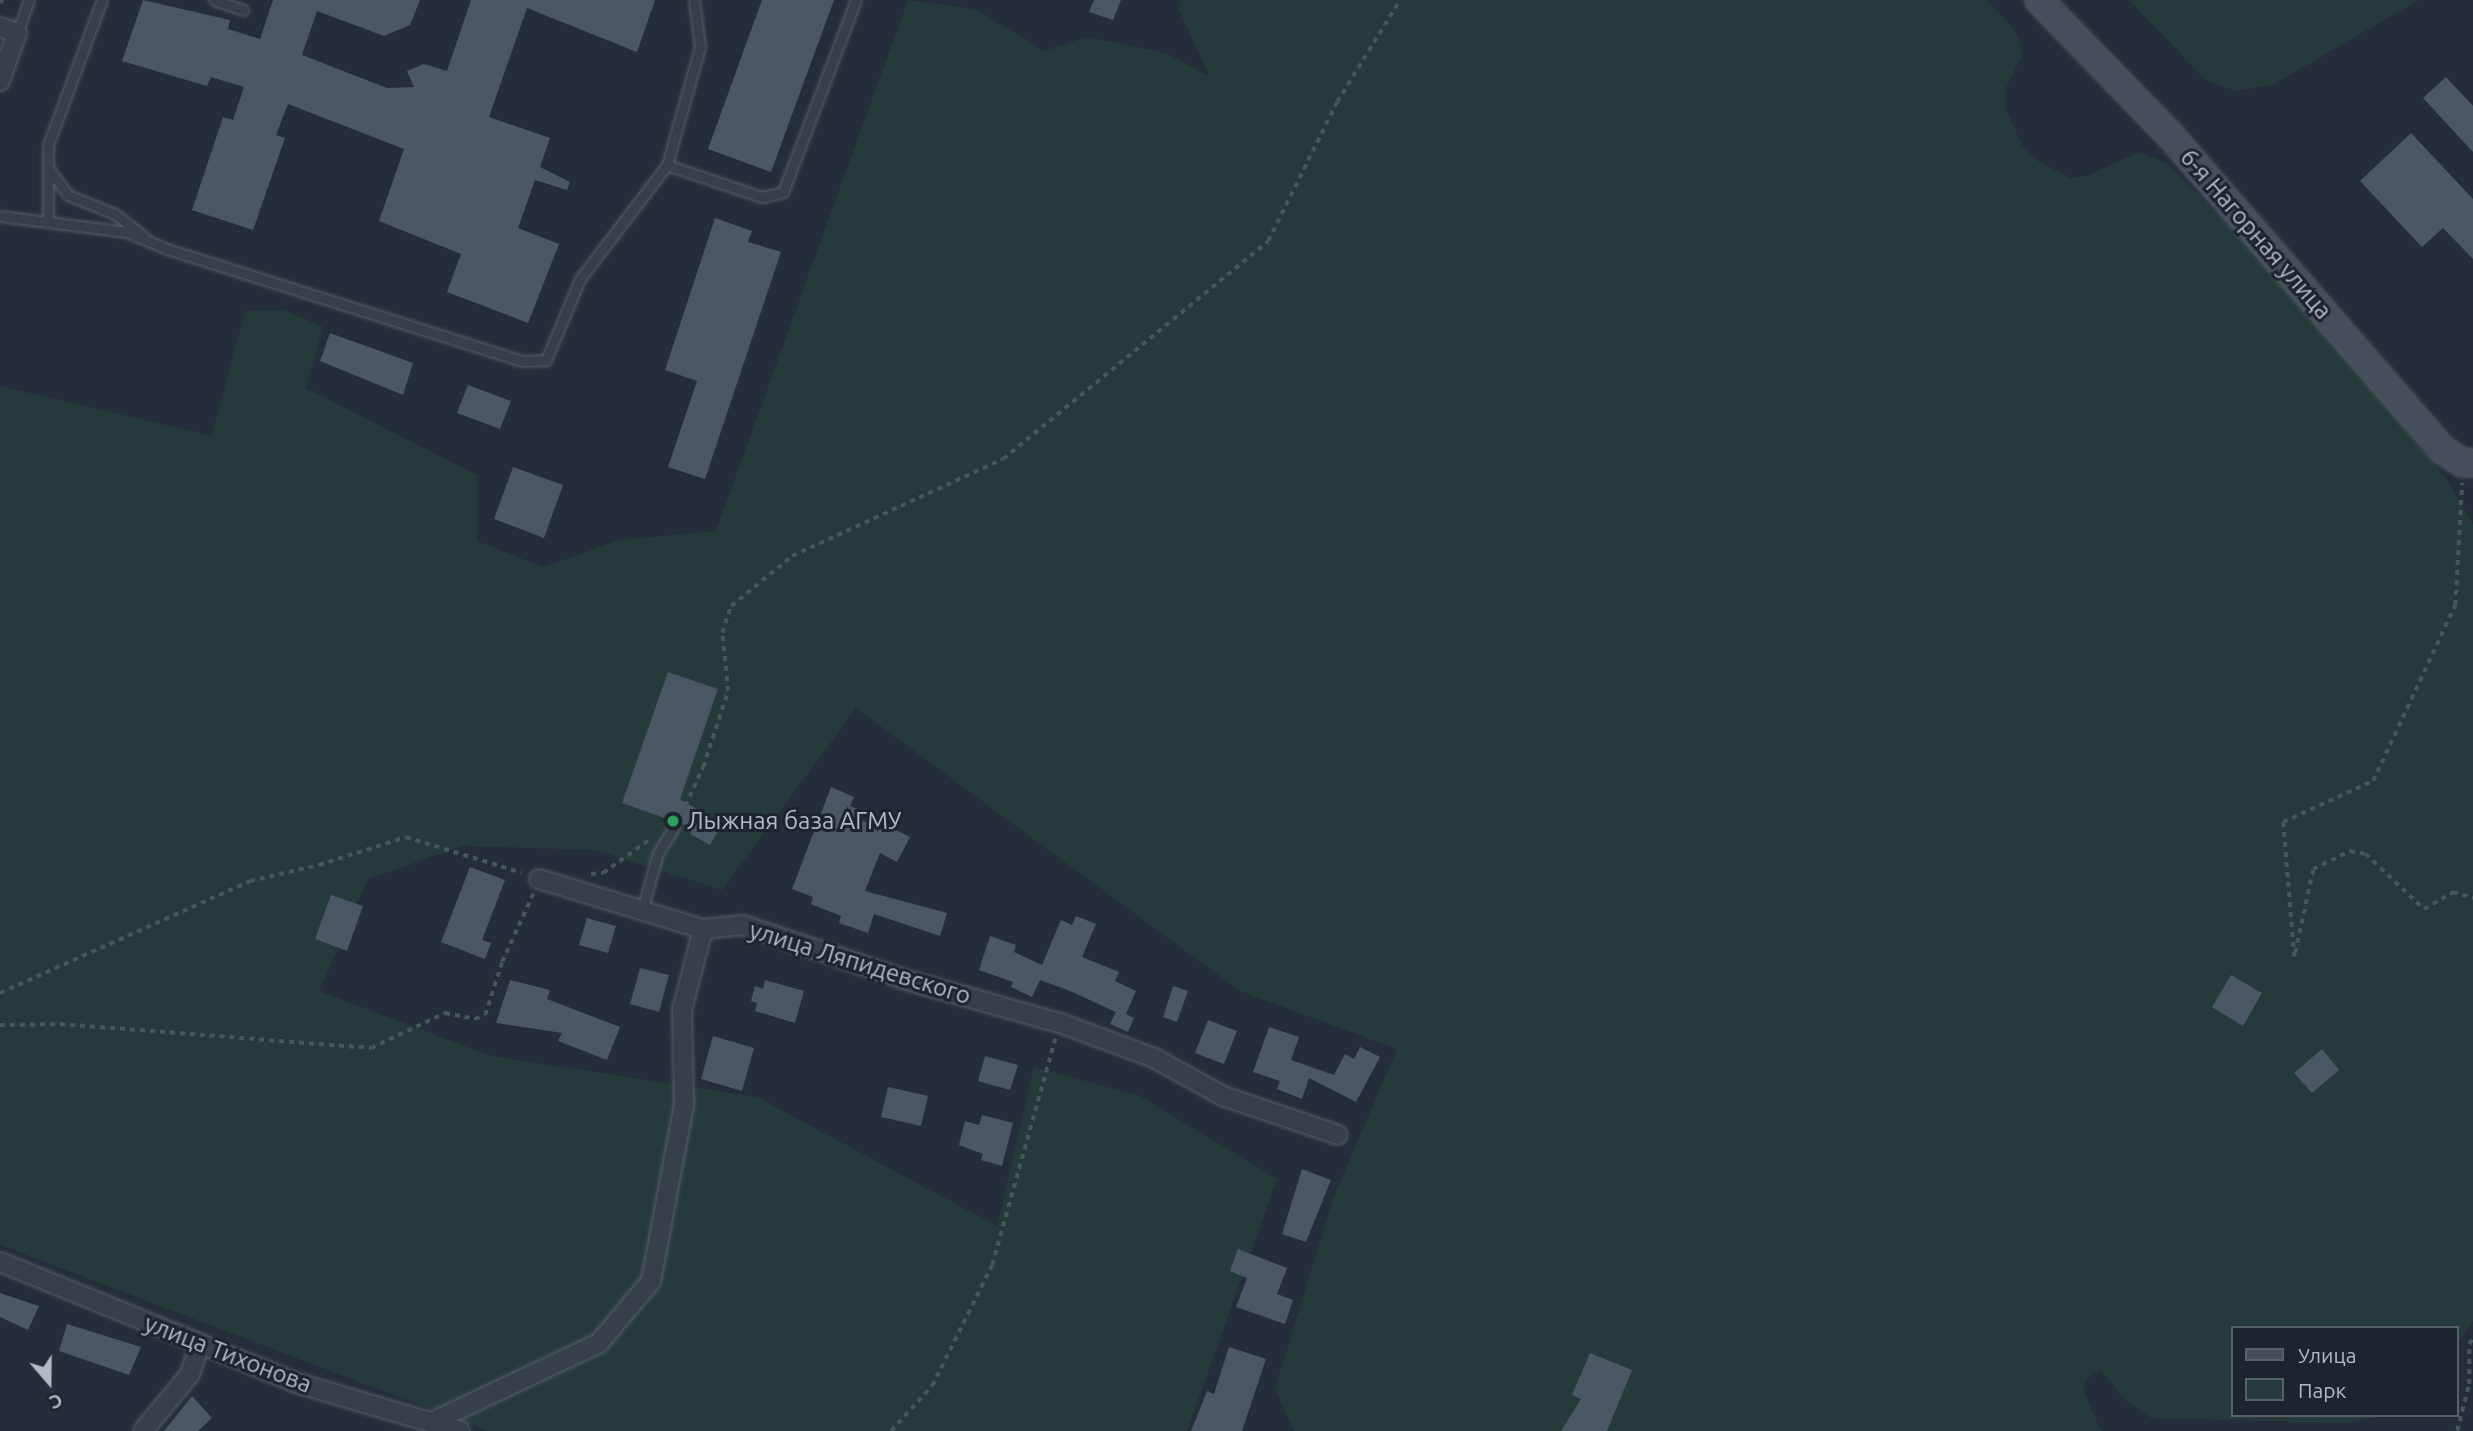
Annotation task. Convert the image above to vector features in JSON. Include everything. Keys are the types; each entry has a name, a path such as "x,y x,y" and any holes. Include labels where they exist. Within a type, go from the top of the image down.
{"street":[{"name":"6-я Нагорная улица","path":"2039,0 2170,135 2443,450 2468,463"},
{"path":"0,81 8,30"},
{"name":"улица Ляпидевского","path":"539,879 643,907 704,929 743,925 903,979 1060,1023 1154,1058 1223,1096 1338,1135"},
{"path":"434,1422 599,1343 652,1281 684,1104 682,1010 704,929"},
{"name":"улица Тихонова","path":"0,1262 200,1346 297,1383 460,1431"},
{"path":"143,1431 190,1374 200,1346"}],"lane":[{"path":"8,30 29,0"},
{"path":"48,220 45,161 102,0"},
{"path":"214,0 243,10"},
{"path":"45,161 68,195 116,214 144,237 167,249 536,363 551,355 580,279 667,165 700,47 694,0"},
{"path":"667,165 762,197 783,192 856,0"},
{"path":"0,216 48,220 144,237"},
{"path":"643,907 658,853 674,827"}],"path":[{"path":"578,876 603,873 659,831 674,827 703,767 728,691 722,633 731,606 792,556 1003,459 1268,241 1337,102 1400,0"},
{"path":"2468,463 2455,605 2373,781 2283,822 2294,957 2313,869 2350,851 2365,854 2424,909 2453,892 2473,898"},
{"path":"0,993 250,881 319,865 406,837 539,879 502,962 485,1015 475,1019 446,1013 371,1048 60,1024 0,1025"},
{"path":"891,1431 932,1386 992,1265 1060,1023"},
{"path":"2457,1431 2469,1384 2469,1344 2473,1338"}],"green space":[{"path":"908,0 975,9 1044,51 1087,37 1166,53 1210,77 1179,10 1181,0 1986,0 2015,30 2020,43 2022,55 2005,90 2006,109 2022,146 2039,162 2070,178 2087,176 2139,152 2168,164 2310,310 2447,480 2473,525 2473,1321 2459,1340 2459,1326 2232,1326 2232,1417 2375,1417 2342,1423 2151,1418 2125,1400 2100,1369 2086,1379 2084,1392 2101,1431 1294,1431 1275,1389 1334,1196 1397,1049 1240,991 856,708 722,890 596,850 462,846 368,879 319,991 491,1056 757,1097 997,1226 1034,1067 1140,1096 1277,1179 1187,1431 488,1431 0,1245 0,386 212,436 245,311 284,310 323,327 306,388 477,475 477,541 543,567 620,540 716,531"},
{"path":"2129,0 2419,0 2274,84 2236,91 2206,80"}],"building":[{"path":"143,0 230,20 228,29 260,39 273,0 420,0 410,25 384,36 317,11 302,55 387,88 414,87 407,71 424,64 447,71 471,0 655,0 637,52 527,8 489,117 550,138 540,167 570,182 567,190 535,180 518,228 559,244 528,323 447,292 461,254 379,221 404,149 288,104 276,135 285,138 253,230 192,210 223,117 233,120 244,87 211,77 207,86 122,61"},
{"path":"762,0 834,0 771,172 708,149"},
{"path":"1094,0 1121,0 1113,20 1089,12"},
{"path":"2446,77 2473,106 2473,152 2423,98"},
{"path":"2411,133 2473,199 2473,259 2443,228 2422,247 2360,181"},
{"path":"715,218 752,231 748,242 781,252 705,479 668,467 697,381 665,370"},
{"path":"330,333 413,363 403,395 320,361"},
{"path":"468,385 511,401 500,429 457,413"},
{"path":"513,467 563,485 544,538 494,519"},
{"path":"668,672 718,689 680,799 722,824 710,845 690,834 693,828 622,803"},
{"path":"831,787 854,797 850,806 863,811 859,819 886,831 888,826 910,837 897,862 880,853 865,891 947,913 940,936 874,914 868,933 839,923 841,916 811,904 813,897 792,889"},
{"path":"470,867 505,880 482,940 491,943 485,959 441,942"},
{"path":"331,895 363,906 347,951 315,939"},
{"path":"1076,916 1096,924 1082,957 1119,972 1115,981 1136,991 1126,1014 1134,1018 1128,1032 1110,1024 1116,1012 1070,991 1040,980 1032,997 1011,987 1013,982 979,970 990,936 1016,945 1014,952 1042,965 1061,920 1072,925"},
{"path":"587,918 616,926 608,953 579,945"},
{"path":"640,968 669,975 659,1012 630,1004"},
{"path":"2231,975 2262,993 2243,1026 2212,1007"},
{"path":"510,980 550,990 547,999 620,1027 607,1060 558,1041 562,1033 496,1023"},
{"path":"765,980 804,991 795,1023 755,1011 757,1003 751,1001 755,986 763,989"},
{"path":"1173,986 1188,991 1177,1022 1163,1017"},
{"path":"1208,1020 1237,1031 1224,1064 1195,1053"},
{"path":"1269,1027 1299,1037 1291,1060 1334,1075 1345,1054 1354,1059 1360,1047 1380,1057 1356,1102 1309,1078 1302,1099 1277,1089 1280,1081 1253,1072"},
{"path":"713,1036 754,1048 742,1091 701,1079"},
{"path":"2322,1049 2339,1070 2312,1093 2294,1073"},
{"path":"985,1056 1018,1065 1010,1090 978,1081"},
{"path":"888,1087 928,1096 921,1126 881,1117"},
{"path":"982,1115 1013,1123 1002,1166 981,1160 983,1154 959,1145 965,1121 979,1125"},
{"path":"1302,1169 1331,1180 1306,1242 1282,1234"},
{"path":"1238,1249 1287,1268 1277,1294 1293,1300 1285,1324 1236,1307 1247,1278 1230,1271"},
{"path":"0,1293 39,1306 28,1330 0,1317"},
{"path":"67,1324 141,1347 129,1375 59,1351"},
{"path":"1229,1347 1266,1359 1242,1431 1191,1431 1207,1391 1214,1394"},
{"path":"1590,1353 1632,1370 1607,1431 1561,1431 1581,1399 1572,1395"},
{"path":"192,1396 212,1418 198,1431 164,1431"}],"place":[{"name":"Лыжная база АГМУ","path":"673,821"}]}
